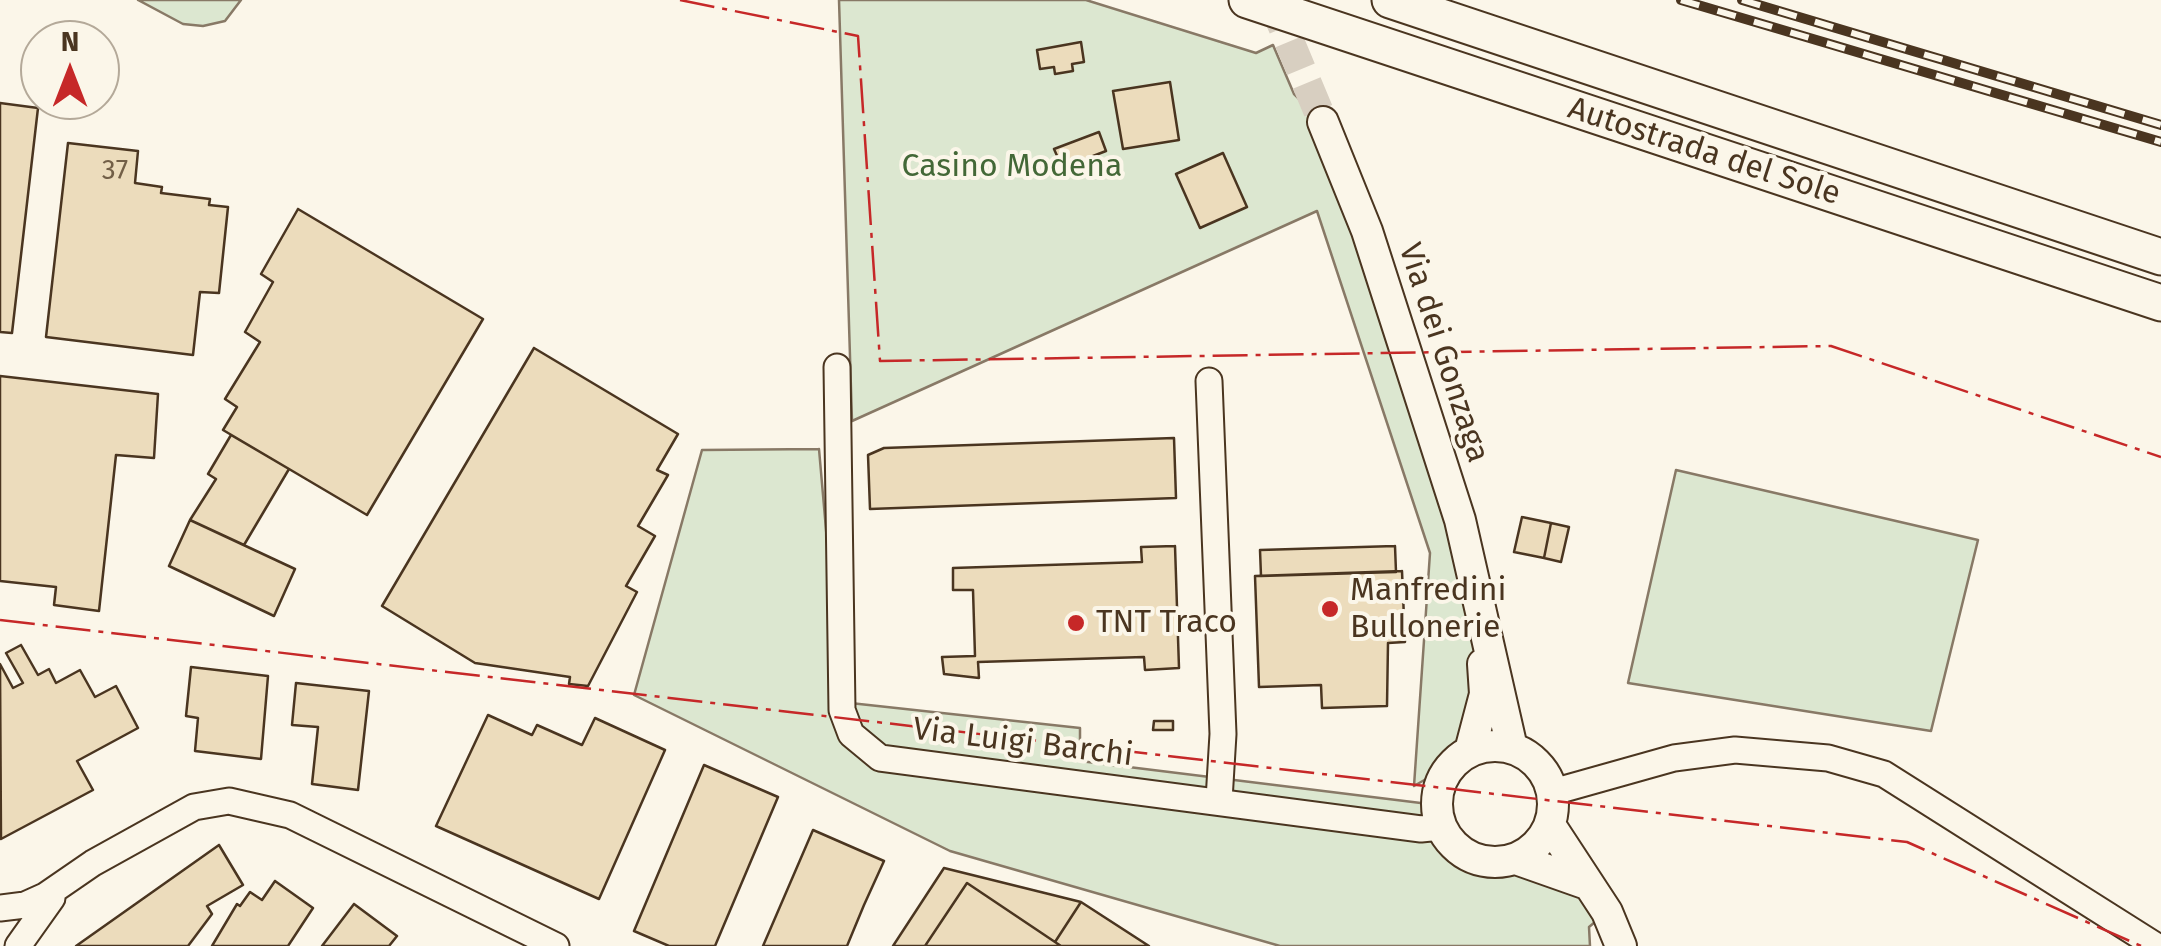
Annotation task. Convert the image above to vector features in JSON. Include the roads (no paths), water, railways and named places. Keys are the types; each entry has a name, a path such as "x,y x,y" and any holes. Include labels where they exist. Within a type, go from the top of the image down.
{"highway":[{"name":"Autostrada del Sole","path":"1247,0 2161,304"},
{"name":"Autostrada del Sole","path":"1390,0 2161,257"}],"main road":[{"name":"Via dei Gonzaga","path":"1324,122 1367,231 1460,520 1479,611 1504,698 1512,748"},
{"name":"Via dei Gonzaga","path":"1441,827 1437,805 1440,784 1452,764 1470,751 1485,694 1479,611"},
{"path":"1470,751 1512,748 1529,756 1553,792 1550,825 1542,840 1516,859"},
{"path":"1550,825 1608,912 1621,946"},
{"path":"1441,827 1459,850 1487,862 1516,859 1588,884"}],"street":[{"name":"Via Luigi Barchi","path":"837,368 842,710 851,734 880,758 908,765 1219,800 1421,829 1441,827"},
{"path":"1209,382 1223,734 1219,800"},
{"path":"1553,792 1674,758 1735,750 1828,758 1884,774 2156,946"},
{"path":"0,908 25,906 194,807 240,802 290,816 556,946"},
{"path":"18,946 66,883"}],"tunnel":[{"path":"1272,0 1323,122"}],"railway":[{"path":"1681,0 2161,142"},
{"path":"1742,0 2161,125"}],"place":[{"name":"Manfredini Bullonerie","path":"1330,609"},
{"name":"TNT Traco","path":"1076,623"}],"park label":[{"name":"Casino Modena","path":"1012,167"}]}
